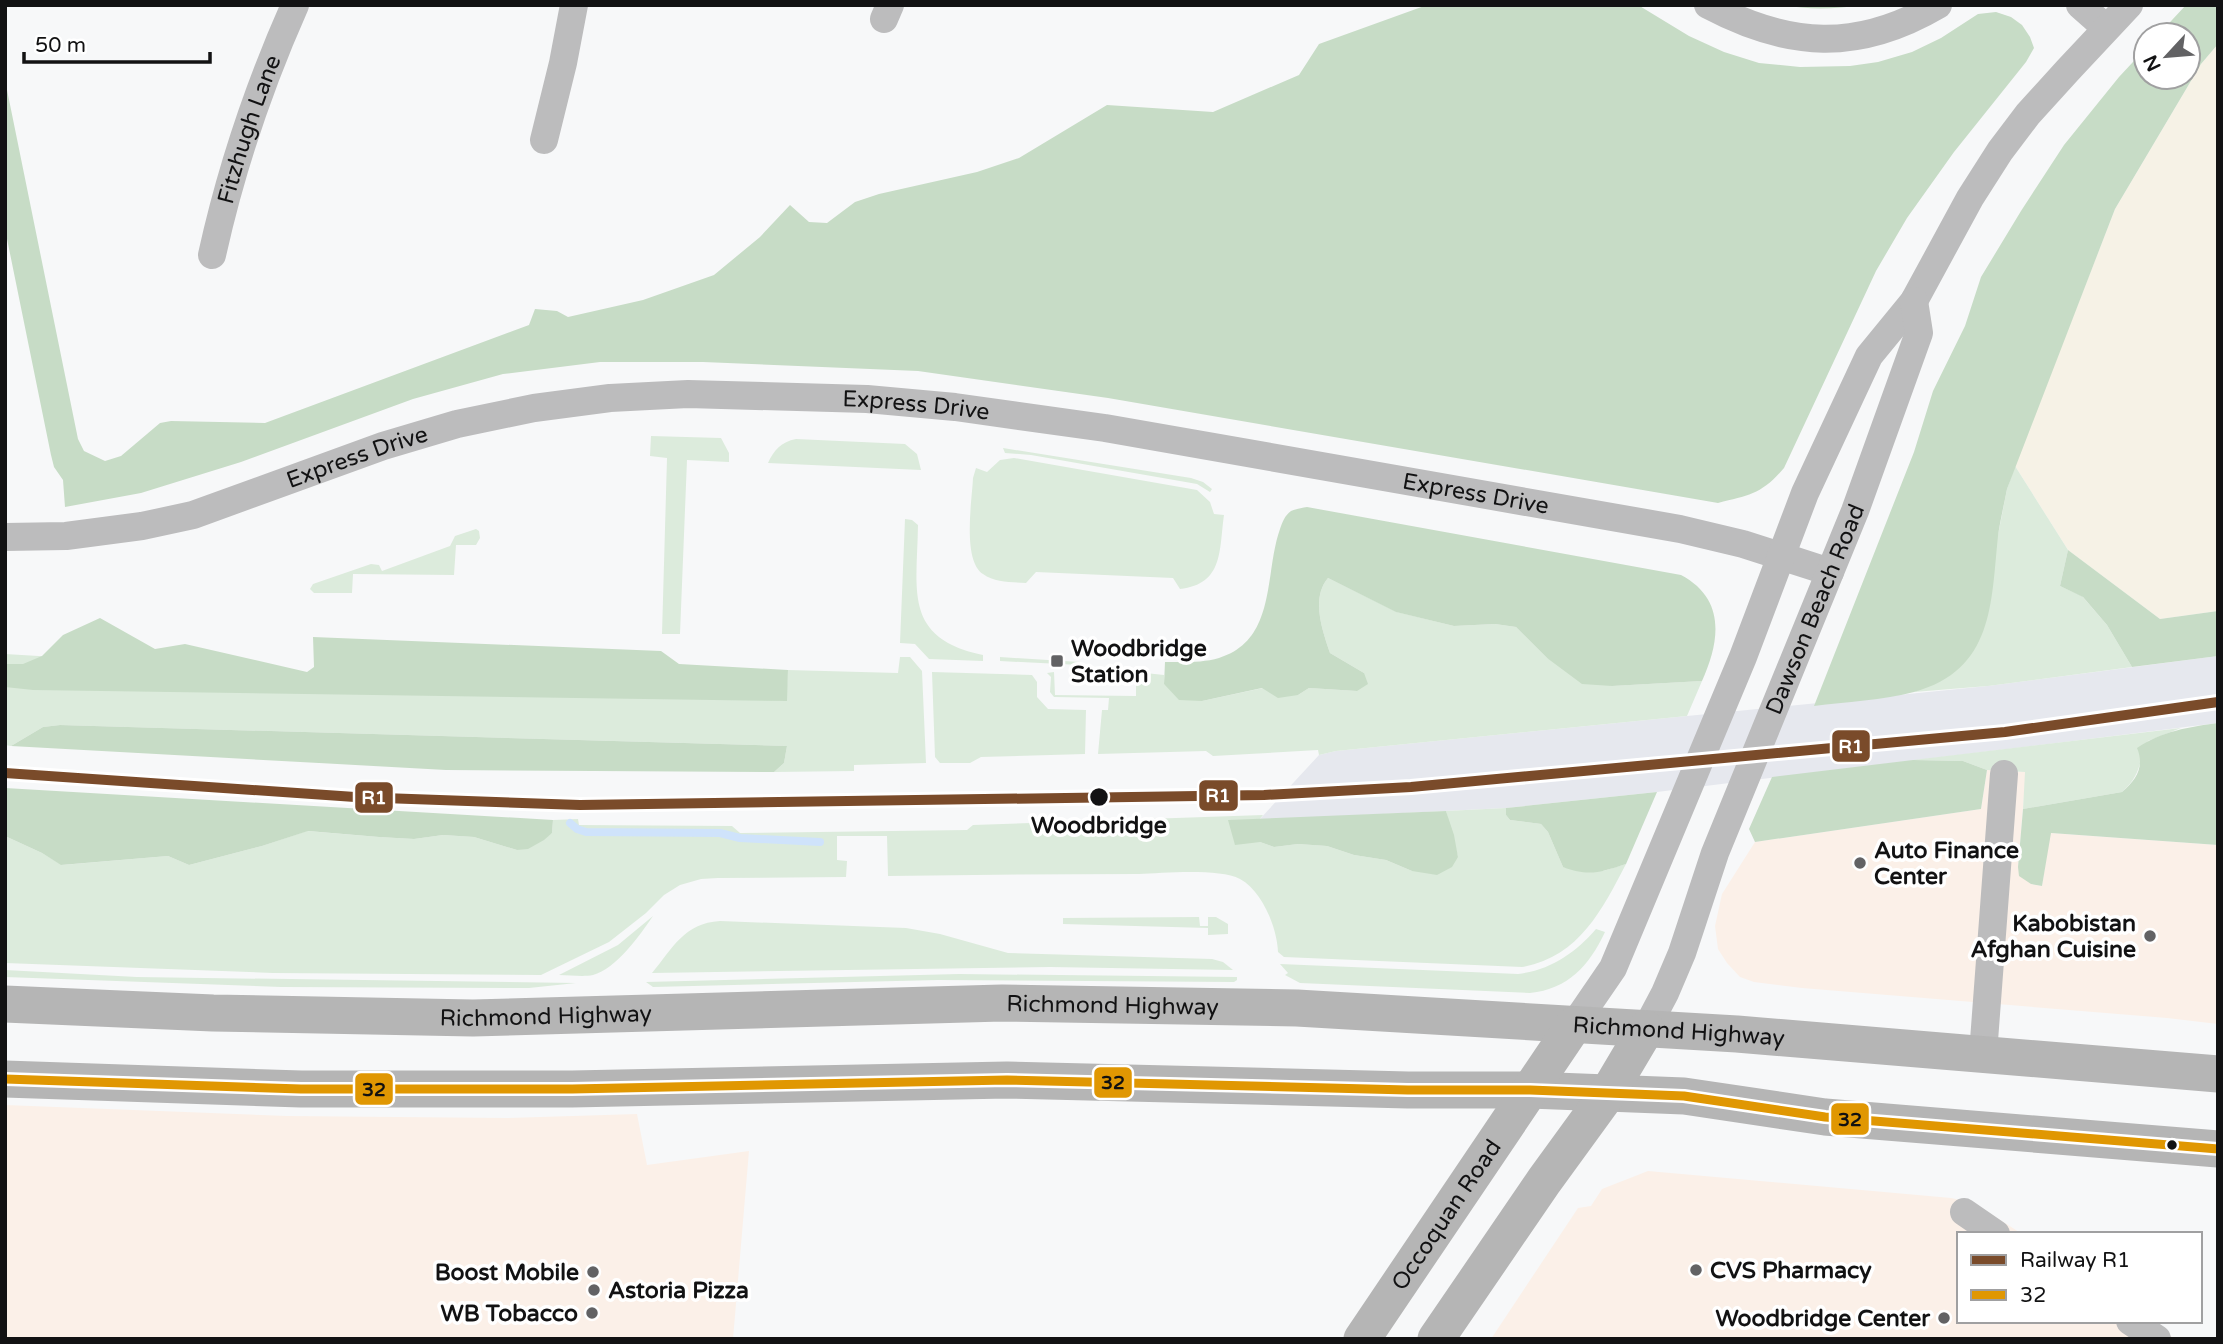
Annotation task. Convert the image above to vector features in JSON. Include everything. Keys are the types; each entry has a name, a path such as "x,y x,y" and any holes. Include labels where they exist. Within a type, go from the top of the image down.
{"main road":[{"name":"Richmond Highway","path":"5,1004 214,1013 473,1018 1015,1003 1297,1008 1646,1028 2218,1074"},
{"name":"Occoquan Road","path":"1362,1339 1574,1025"},
{"path":"1436,1339 1608,1093 1646,1028"},
{"path":"5,1079 300,1089 572,1089 1007,1080 1408,1090 1530,1090 1684,1096 1825,1116 2218,1149"}],"street":[{"name":"Fitzhugh Lane","path":"212,255 242,143 277,45 295,5"},
{"path":"544,140 563,63 573,5"},
{"path":"1708,5 1769,31 1800,38 1828,39 1879,32 1938,5"},
{"path":"2080,5 2106,29"},
{"path":"1574,1025 1613,968 1743,657 1807,488 1868,356 1914,301 1970,198 2000,151 2028,114 2129,5"},
{"name":"Dawson Beach Road","path":"1646,1028 1682,953 1725,830 1855,511 1919,333 1914,301"},
{"name":"Express Drive","path":"5,537 66,536 142,526 192,515 383,446 457,424 610,398 688,394 867,400 955,407 1105,428 1680,530 1743,544 1830,572"},
{"path":"1983,1054 2004,774"},
{"path":"1964,1212 1993,1232"},
{"path":"2133,1323 2157,1339"}],"shaded area":[{"path":"2218,44 2218,611 2160,619 2068,550 2015,466 2115,209 2185,91 2202,91 2202,63"},
{"path":"2218,656 2218,723 1506,808 1259,820 1319,755 1336,751 1988,686"},
{"path":"1987,770 2026,772 2018,867 2031,884 2042,886 2050,833 2218,845 2218,1024 1802,988 1754,982 1740,977 1727,963 1718,949 1715,926 1722,894 1755,842 1981,809"},
{"path":"5,1105 287,1116 508,1118 637,1114 647,1165 749,1151 733,1339 5,1339"},
{"name":"Woodbridge Center","path":"1648,1171 1951,1198 1974,1203 2019,1232 1957,1232 1957,1323 2153,1323 2175,1339 1491,1339 1578,1208 1591,1206 1602,1189"}],"green space":[{"path":"1427,5 1638,5 1689,36 1724,52 1759,63 1800,67 1850,66 1878,62 1912,52 1941,38 1978,14 1996,12 2011,17 2022,25 2034,48 1907,218 1876,271 1784,468 1755,492 1718,503 1108,398 918,371 703,362 600,362 503,374 413,399 241,462 141,493 65,507 63,480 54,467 51,455 5,229 5,80 78,439 84,451 105,461 121,456 160,423 265,423 529,325 535,309 557,311 568,317 643,300 714,275 760,237 790,205 809,222 827,223 855,202 977,172 1019,158 1107,105 1213,112 1299,75 1319,44"},
{"path":"1782,5 1863,5 1803,8"},
{"path":"2186,5 2218,5 2218,44 2202,63 2202,21 2171,21"},
{"path":"2132,63 2132,91 2185,91 2115,209 2007,489 1989,609 1974,651 1960,668 1940,682 1914,692 1814,706 1914,452 1933,391 1965,326 1981,277 2064,145"},
{"path":"651,436 721,438 729,453 729,462 687,460 680,634 662,634 667,458 650,456"},
{"path":"796,439 905,444 917,454 921,470 768,463 779,447"},
{"path":"1003,448 1191,478 1212,489 1210,492 1197,484 1031,455 1005,453"},
{"path":"1014,458 1197,490 1210,502 1214,514 1224,515 1217,563 1212,573 1194,586 1180,589 1173,578 1036,572 1026,583 1004,582 988,577 976,567 970,544 973,478 976,468 987,472 1000,460"},
{"path":"2015,466 2068,550 2060,586 2082,596 2107,625 2132,667 1988,686 1914,692 1948,676 1998,535 2007,489"},
{"path":"1307,507 1681,575 1706,596 1715,622 1713,651 1702,681 1612,686 1582,684 1547,658 1516,627 1495,624 1454,626 1396,612 1328,578 1323,586 1319,604 1321,624 1330,653 1364,673 1368,684 1357,691 1309,688 1298,695 1278,698 1262,688 1202,701 1179,700 1164,684 1165,662 1219,658 1238,649 1251,637 1265,604 1275,547 1283,522 1291,511"},
{"path":"905,519 918,525 917,591 927,624 939,637 957,647 983,655 983,661 929,659 915,644 900,643"},
{"path":"476,529 480,538 476,545 456,545 454,575 353,574 352,593 314,593 310,589 313,584 371,564 379,565 382,571 450,546 455,536"},
{"path":"2068,550 2160,619 2218,611 2218,656 2132,667 2107,625 2083,597 2060,586"},
{"path":"1328,578 1397,612 1454,626 1495,624 1516,627 1547,658 1612,686 1702,681 1687,716 1336,751 1319,755 1318,750 1213,756 1206,751 1098,754 1102,710 1108,710 1109,698 1054,697 1050,692 1051,677 1047,673 1054,672 1055,695 1136,696 1136,672 1164,675 1164,684 1202,701 1263,688 1298,695 1309,688 1357,691 1364,673 1330,653 1324,634 1319,604 1323,586"},
{"path":"100,618 155,649 185,644 307,672 314,667 313,637 661,651 679,664 788,670 787,701 33,690 5,687 5,664 23,664 42,656 63,635"},
{"path":"5,654 786,701 788,670 898,673 900,657 910,657 922,671 926,763 854,765 854,771 774,772 784,763 787,746 60,725 43,727 11,746 5,745"},
{"path":"1000,657 1080,662 1080,665 1000,661"},
{"path":"932,672 1032,675 1037,682 1037,697 1048,709 1086,710 1085,754 981,757 970,763 940,763 935,757"},
{"path":"2218,723 2218,845 2051,833 2042,886 2031,884 2019,876 2023,809 2122,792 2138,773 2140,761 2137,748 2166,734"},
{"path":"60,725 787,746 784,763 774,772 446,770 11,746 43,727"},
{"path":"2181,728 2148,741 2137,773 2122,792 2023,809 2025,772 1987,770 1963,761 1913,760"},
{"path":"1913,760 1963,761 1987,770 1981,809 1755,842 1749,829 1772,777"},
{"path":"5,788 553,820 552,833 528,849 517,850 474,837 443,835 414,839 308,831 189,865 168,856 61,865 5,836"},
{"path":"1657,792 1626,864 1595,872 1580,872 1563,867 1548,832 1541,824 1510,820 1506,815 1506,808"},
{"path":"1506,808 1506,815 1510,820 1541,824 1548,832 1563,867 1603,871 1626,864 1598,914 1574,942 1542,962 1522,967 1284,957 1278,952 1271,921 1255,892 1240,879 1219,873 888,876 887,836 837,836 837,860 847,861 846,877 718,878 680,885 664,895 609,942 541,975 273,973 5,963 5,836 62,865 168,856 189,865 307,831 414,839 443,835 474,837 517,850 552,833 553,820 578,819 579,825 732,826 740,833 967,830 973,825 1263,815 1259,820 1229,821 1260,842 1274,847 1298,844 1327,846 1354,855 1386,860 1412,871 1458,857 1446,811"},
{"path":"1446,811 1458,857 1452,867 1437,875 1412,871 1386,860 1354,855 1327,846 1298,844 1274,847 1260,842 1235,845 1228,820"},
{"path":"653,916 627,950 602,972 589,976 559,975 618,945"},
{"path":"1199,917 1200,926 1208,926 1208,917 1216,917 1228,924 1228,934 1208,935 1208,928 1063,924 1063,918"},
{"path":"720,921 906,928 940,934 1008,953 1212,959 1223,962 1233,970 1050,967 652,973 680,938 697,926"},
{"path":"1596,929 1605,932 1592,955 1576,974 1556,987 1530,993 1300,983 1285,975 1288,973 1280,964 1518,974 1541,969 1562,959 1580,946"},
{"path":"5,970 137,977 576,983 529,988 281,987 5,977"},
{"path":"959,974 1237,977 1237,980 938,980 653,987 646,982"}],"waterway":[{"path":"570,823 586,832 720,833 740,838 820,842"}],"rail line":[{"name":"R1","path":"5,773 355,797 580,805 1264,795 1411,787 2005,732 2218,702"}],"transit line":[{"name":"32","path":"5,1079 301,1089 572,1089 1007,1080 1408,1090 1530,1090 1684,1096 1825,1117 2218,1149"}],"place":[{"name":"Woodbridge Station","path":"1057,661"},
{"name":"Woodbridge","path":"1099,797"},
{"name":"Auto Finance Center","path":"1860,863"},
{"name":"Kabobistan Afghan Cuisine","path":"2150,936"},
{"name":"CVS Pharmacy","path":"1696,1270"},
{"name":"Boost Mobile","path":"593,1272"},
{"name":"Astoria Pizza","path":"594,1290"},
{"name":"WB Tobacco","path":"592,1313"},
{"name":"Woodbridge Center","path":"1944,1318"}]}
